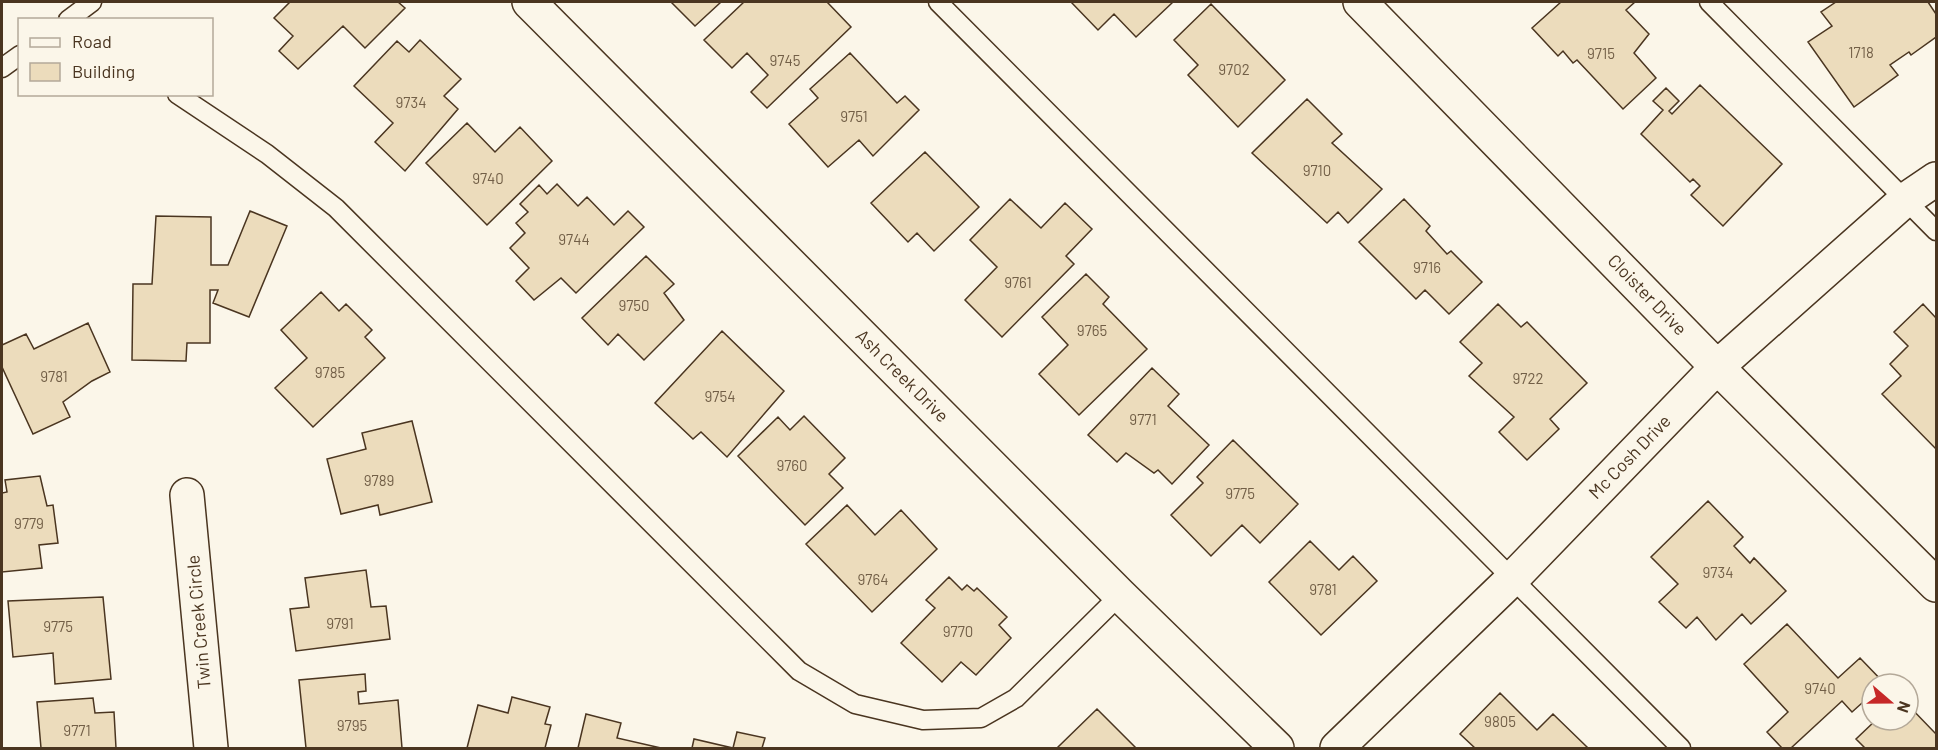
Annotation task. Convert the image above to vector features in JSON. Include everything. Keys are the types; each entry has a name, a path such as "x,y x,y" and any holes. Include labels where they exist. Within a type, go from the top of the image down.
{"street":[{"name":"Ash Creek Drive","path":"529,2 1120,595 1277,748"},
{"name":"Cloister Drive","path":"1360,2 1717,367 1936,585"},
{"name":"Mc Cosh Drive","path":"1337,748 1513,578 1717,367 1905,200 1936,179"},
{"name":"Twin Creek Circle","path":"187,495 211,748"}],"lane":[{"path":"71,18 92,2"},
{"path":"938,2 1681,748"},
{"path":"1708,2 1936,231"},
{"path":"2,68 18,56"},
{"path":"180,96 267,154 336,208 799,671 855,704 923,720 981,718 1016,698 1120,595"}],"building":[{"path":"290,2 398,2 405,8 365,48 343,26 298,69 279,51 293,36 274,18"},
{"path":"671,2 721,2 695,26"},
{"path":"744,2 827,2 851,27 767,108 751,92 768,75 747,53 732,68 704,40"},
{"path":"1071,2 1173,2 1136,37 1114,14 1098,30"},
{"path":"1561,2 1635,2 1626,10 1649,34 1634,53 1656,78 1623,109 1577,60 1573,63 1563,51 1558,56 1532,28"},
{"path":"1836,2 1928,2 1936,14 1936,37 1911,55 1909,52 1890,65 1898,75 1854,107 1808,42 1832,26 1821,12"},
{"path":"1211,4 1285,80 1238,127 1188,75 1198,65 1174,40"},
{"path":"420,40 461,79 444,96 458,109 405,171 375,142 393,123 354,86 397,41 409,52"},
{"path":"850,53 897,103 905,96 919,110 873,156 859,140 828,167 789,124 818,98 810,89"},
{"path":"1700,85 1782,164 1723,226 1691,195 1700,186 1693,179 1690,182 1641,134 1663,110 1653,101 1666,88 1679,101 1669,111 1672,114"},
{"path":"1307,99 1342,134 1332,143 1382,189 1348,223 1338,212 1327,223 1252,153"},
{"path":"467,123 495,152 520,127 552,161 487,225 426,163"},
{"path":"925,152 979,207 934,251 917,233 908,242 871,203"},
{"path":"557,184 578,206 587,197 614,225 628,211 644,227 576,293 561,278 534,300 516,281 529,268 510,248 525,233 516,223 528,212 520,204 539,185 547,194"},
{"path":"1010,199 1041,228 1065,203 1092,229 1066,256 1074,264 1002,337 965,300 997,267 970,240"},
{"path":"1404,199 1430,226 1426,231 1447,254 1451,251 1482,282 1449,314 1425,290 1416,299 1359,242"},
{"path":"250,211 287,226 249,317 213,303 218,290 210,290 210,343 187,343 186,361 132,360 133,284 152,284 156,216 211,217 211,265 228,265"},
{"path":"646,256 674,284 664,293 684,320 644,360 618,334 608,345 582,318"},
{"path":"1086,274 1109,297 1103,304 1147,349 1079,415 1039,374 1068,345 1042,317"},
{"path":"321,292 339,311 346,304 372,330 365,337 385,358 313,427 275,388 307,358 281,330"},
{"path":"1498,304 1521,327 1527,322 1587,383 1550,419 1559,429 1527,460 1499,432 1514,417 1469,376 1482,363 1460,342"},
{"path":"1923,304 1936,318 1936,449 1882,394 1901,376 1890,364 1908,346 1894,332"},
{"path":"88,323 110,372 92,381 63,402 70,417 33,434 2,367 2,345 26,334 34,349"},
{"path":"722,331 784,391 727,457 701,432 693,439 655,403"},
{"path":"1152,368 1179,394 1168,406 1209,445 1172,484 1158,470 1154,473 1126,453 1117,462 1088,435"},
{"path":"804,416 845,458 829,474 843,488 805,525 738,456 778,417 790,430"},
{"path":"412,421 432,502 380,515 378,505 341,514 327,459 366,449 362,433"},
{"path":"1233,440 1298,504 1260,543 1242,525 1211,556 1171,515 1203,483 1197,477"},
{"path":"40,476 47,506 53,505 58,543 39,545 42,568 2,572 2,493 7,492 5,480"},
{"path":"1708,501 1743,537 1734,546 1750,563 1754,558 1786,591 1751,624 1742,614 1716,640 1697,617 1686,628 1659,602 1678,584 1651,557"},
{"path":"847,505 875,535 901,510 937,549 872,612 806,544"},
{"path":"1310,541 1339,570 1353,556 1377,581 1321,635 1269,582"},
{"path":"366,570 371,607 386,606 390,639 296,651 290,609 309,607 305,578"},
{"path":"949,577 962,590 967,585 974,591 977,588 1007,617 999,625 1011,638 976,675 961,662 942,682 901,643 935,608 926,600"},
{"path":"103,597 111,679 55,684 53,653 13,657 8,601"},
{"path":"1787,624 1838,678 1860,658 1873,672 1860,672 1860,705 1852,712 1842,701 1791,748 1782,748 1767,732 1788,712 1744,664"},
{"path":"365,674 366,691 358,692 359,704 398,700 402,748 306,748 299,680"},
{"path":"1500,693 1537,730 1553,714 1588,748 1475,748 1460,734"},
{"path":"512,697 550,707 545,724 551,725 545,748 467,748 478,705 508,713"},
{"path":"93,698 95,713 114,712 116,748 41,748 37,702"},
{"path":"1097,709 1136,748 1057,748"},
{"path":"586,714 621,723 617,738 661,748 578,748"},
{"path":"1920,717 1936,734 1936,748 1865,748 1856,739 1863,732 1920,732"},
{"path":"737,732 765,738 762,748 733,748"},
{"path":"694,739 733,748 692,748"}]}
